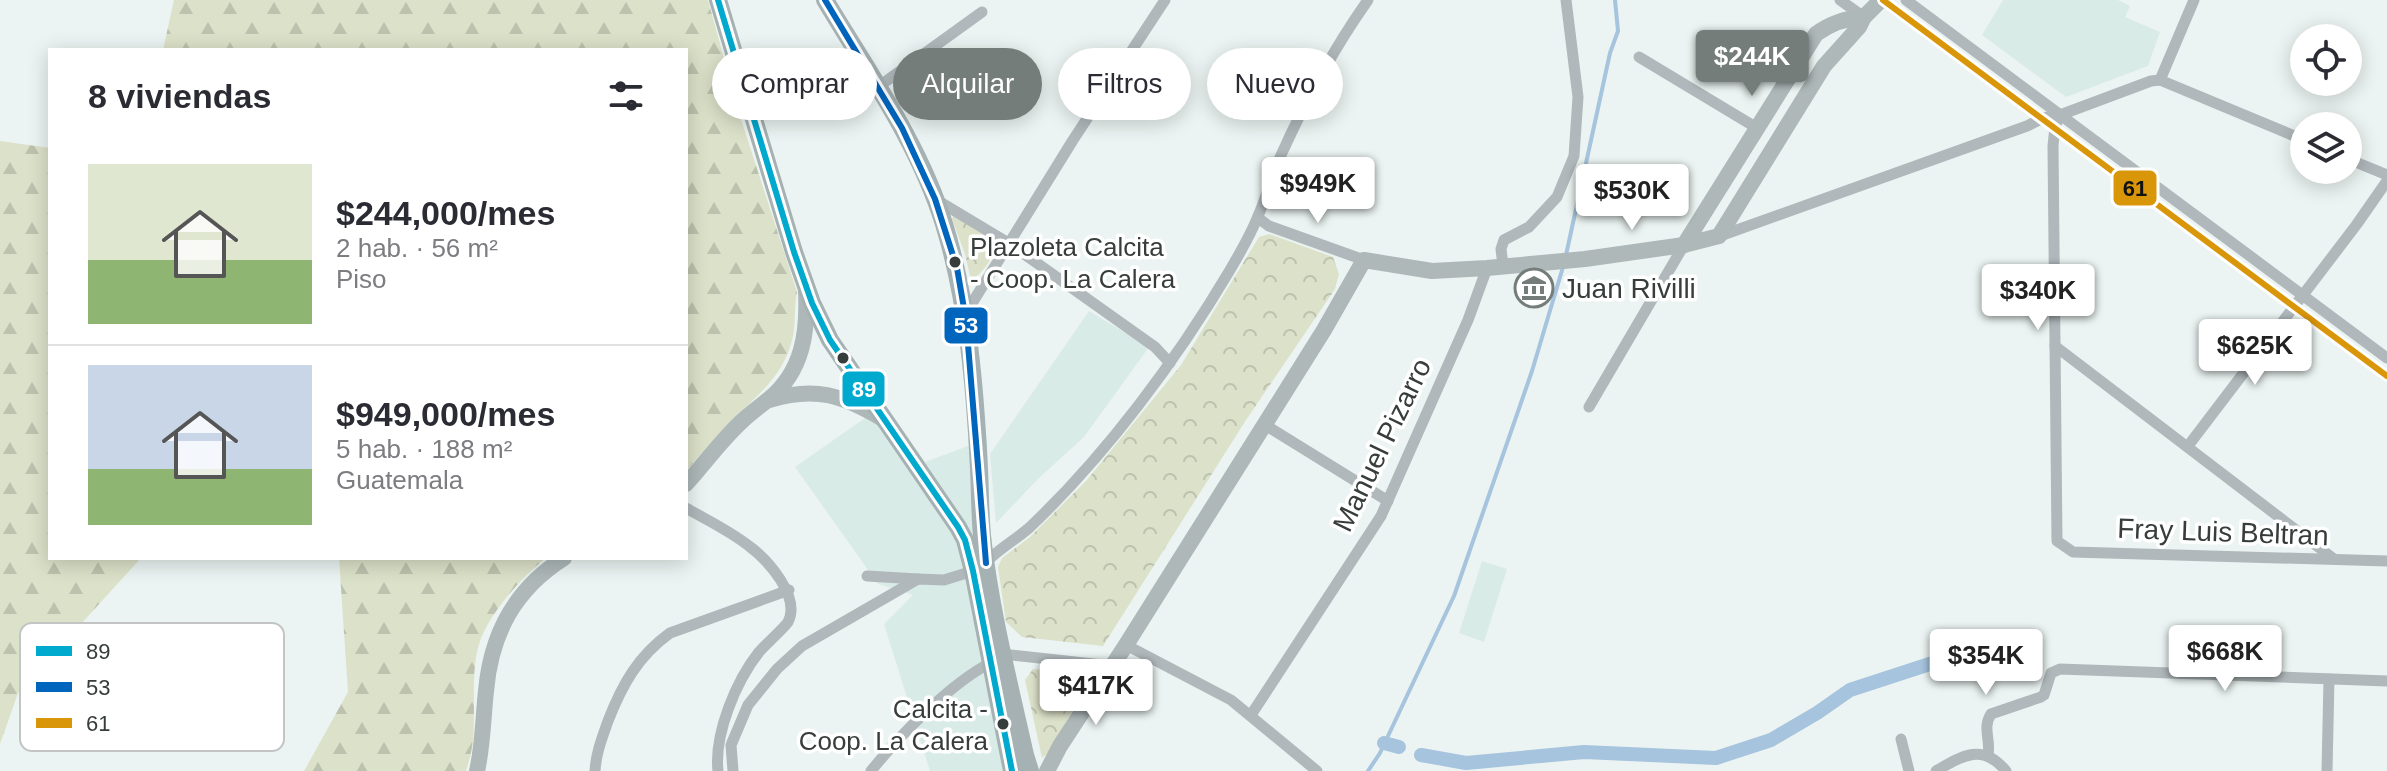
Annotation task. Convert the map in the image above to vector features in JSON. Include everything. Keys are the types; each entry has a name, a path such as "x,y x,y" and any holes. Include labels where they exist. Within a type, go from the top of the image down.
{"main road":[{"path":"718,0 806,289 830,340 958,527 970,555 980,566"},
{"path":"825,0 902,128 935,199 957,268 966,320 982,514 980,566 1012,771"},
{"path":"996,659 1030,771"}],"street":[{"path":"966,320 974,300 1073,140 1165,0"},
{"path":"867,576 944,580 980,566 1028,529 1087,467 1150,391 1230,269 1258,218 1281,156 1310,95 1368,0"},
{"path":"1558,0 1566,0"},
{"name":"Manuel Pizarro","path":"1251,715 1388,501 1468,320 1495,267 1504,240 1529,227 1557,197 1574,156 1578,97 1566,0"},
{"path":"1840,0 1864,17"},
{"path":"1719,236 1824,66 1882,0 2043,118 2058,121 2303,294 2387,358"},
{"path":"1906,0 2293,306 2387,376"},
{"path":"2160,80 2194,0"},
{"path":"878,87 982,12"},
{"path":"1589,407 1684,245 1816,34 1836,22 1864,17"},
{"path":"1639,57 1757,128"},
{"path":"2058,121 2151,81 2160,80 2290,134"},
{"path":"1258,218 1269,226 1364,260 1432,271 1585,259 1684,245 1719,236 2043,118"},
{"path":"2058,121 2053,146 2055,346 2334,559"},
{"path":"2188,446 2387,178 2362,166"},
{"path":"935,199 1010,244 1155,347 1170,363"},
{"path":"1047,771 1265,425 1364,260"},
{"path":"688,482 739,424 784,384 797,364 806,322 806,289"},
{"name":"Fray Luis Beltran","path":"2055,346 2056,535 2060,545 2073,552 2387,561"},
{"path":"767,401 803,392 829,395 855,403 884,419"},
{"path":"1265,425 1388,501"},
{"path":"688,509 749,545 789,590 791,609 788,623 776,632 749,665 723,726 716,756 718,771"},
{"path":"477,771 488,672 497,636 519,597 541,574 561,560"},
{"path":"733,771 731,745 735,731 748,705 777,669 802,646 918,579"},
{"path":"595,771 599,744 627,677 654,645 670,633 789,590"},
{"path":"1126,645 1215,690 1251,715 1317,771"},
{"path":"871,771 897,740 971,673 996,659 1112,666"},
{"path":"1988,755 1986,728 1991,714 2041,697 2051,673 2060,669 2387,681"},
{"path":"2327,771 2329,679"},
{"path":"1901,739 1909,771"},
{"path":"1936,771 1977,753 1988,755 2006,771"},
{"path":"716,756 731,755"}],"shaded area":[{"path":"2003,0 2118,0 2130,6 2125,17 2160,32 2148,66 2066,97 1982,35"},
{"path":"1089,311 1149,347 1084,437 996,523 990,454"},
{"path":"885,404 925,462 987,439 994,563 1018,697 1038,771 930,771 884,624 913,595 878,584 795,467"},
{"path":"1482,561 1507,569 1484,642 1459,633"}],"green space":[{"path":"174,0 708,0 721,48 712,48 712,120 741,120 797,292 792,340 779,370 688,469 688,48 163,48"},
{"path":"0,141 48,148 48,560 139,560 82,623 20,623 20,691 0,744"},
{"path":"954,214 998,244 987,265 971,280 952,219"},
{"path":"1269,234 1333,257 1339,274 1335,289 1246,420 1103,646 1022,637 1006,622 998,567 1002,558 1030,537 1086,481 1181,365 1259,237"},
{"path":"339,560 544,560 508,595 491,618 480,641 474,677 473,740 466,771 304,771 348,692"},
{"path":"1033,669 1079,673 1087,687 1042,758 1025,680"}],"waterway":[{"path":"1566,255 1610,53 1618,31 1615,0"},
{"path":"1368,771 1380,753 1454,596 1532,371 1563,267"},
{"path":"1421,755 1466,763 1584,752 1716,758 1771,740 1850,690 1948,658"},
{"path":"1384,743 1399,747"}],"transit line":[{"name":"89","path":"718,0 812,303 830,340 965,540 1012,771"},
{"name":"53","path":"825,0 902,128 935,199 957,268 966,320 986,563"},
{"name":"61","path":"1883,0 2387,376"}],"place":[{"name":"Plazoleta Calcita - Coop. La Calera","path":"955,262"},
{"name":"Juan Rivilli","path":"1534,288"},
{"name":"Calcita - Coop. La Calera","path":"1003,724"}]}
